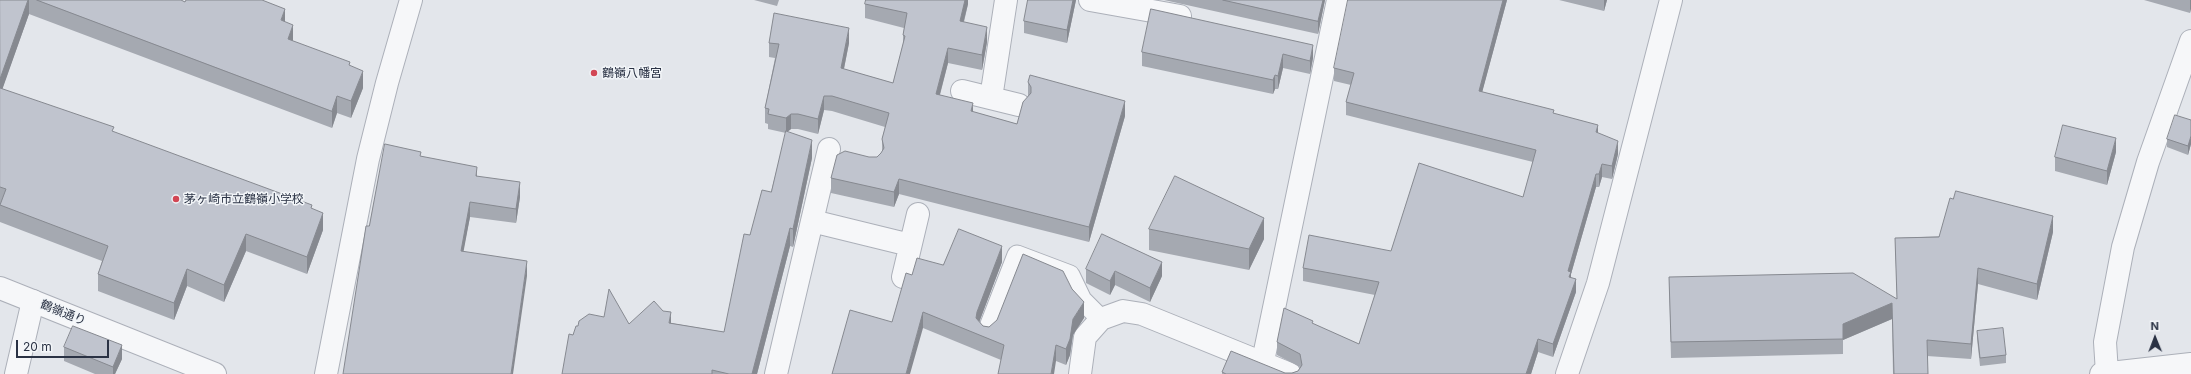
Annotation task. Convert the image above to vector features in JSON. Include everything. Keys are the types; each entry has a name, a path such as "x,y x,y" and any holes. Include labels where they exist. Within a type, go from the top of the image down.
{"street":[{"path":"326,374 368,159 387,83 411,0"},
{"path":"991,98 1006,0"},
{"path":"1090,0 1200,20"},
{"path":"1263,361 1338,0"},
{"path":"1567,374 1598,283 1671,0"},
{"path":"2191,41 2148,162 2123,247 2105,342 2104,373 2191,364"},
{"path":"1305,44 1328,49"},
{"path":"962,91 1019,105"},
{"path":"776,374 812,221 819,147 851,154"},
{"path":"903,277 918,214"},
{"path":"812,221 910,245"},
{"name":"鶴嶺通り","path":"0,288 215,374"},
{"path":"16,374 33,301"},
{"path":"1080,374 1086,337 1101,318 1123,311 1142,314 1263,361 1290,374"}],"lane":[{"path":"987,332 1018,255 1070,275 1082,300 1101,318"}],"building":[{"path":"0,0 28,0 0,79"},
{"path":"37,0 181,0 185,2 186,0 262,0 285,9 281,20 293,25 288,39 350,62 349,65 363,71 351,101 337,96 332,111"},
{"path":"866,0 965,0 960,21 987,27 982,55 948,48 936,94 973,103 971,111 1017,124 1023,102 1031,93 1031,87 1028,82 1030,75 1125,101 1089,227 899,179 894,192 831,178 837,155 845,151 869,157 877,157 881,153 884,148 882,139 889,113 832,96 824,96 818,119 798,114 791,114 786,118 768,114 769,109 765,108 779,44 769,43 774,13 849,28 841,68 893,83 905,36 903,35 907,13 865,4"},
{"path":"1028,0 1073,0 1067,30 1024,21"},
{"path":"1223,0 1323,0 1318,21"},
{"path":"1348,0 1503,0 1479,91 1554,110 1553,113 1598,125 1596,132 1618,141 1612,166 1602,164 1599,174 1596,174 1568,271 1571,272 1569,277 1576,279 1553,344 1538,339 1526,374 1226,374 1222,372 1231,351 1285,373 1298,371 1302,365 1300,354 1277,342 1284,308 1313,321 1312,323 1359,344 1379,282 1303,268 1309,235 1391,251 1419,163 1523,197 1536,150 1346,102 1354,73 1334,68"},
{"path":"1151,9 1313,45 1310,61 1283,54 1278,76 1275,75 1273,80 1142,52"},
{"path":"0,88 114,127 112,131 312,205 311,208 323,213 307,257 246,234 224,285 187,269 174,303 98,274 108,246 0,205 6,189 0,187"},
{"path":"2175,115 2191,120 2191,136 2188,146 2167,139"},
{"path":"2063,125 2116,138 2107,171 2055,157"},
{"path":"786,131 812,140 793,229 790,228 752,374 729,374 712,370 712,374 562,374 569,334 573,335 579,321 589,314 604,317 609,289 629,324 654,301 663,311 671,312 669,323 724,332 744,234 750,235 762,190 771,192"},
{"path":"385,144 421,152 420,156 477,167 476,176 520,182 516,209 470,202 461,251 527,261 511,374 343,374 366,226 369,226"},
{"path":"1175,176 1264,218 1249,249 1149,229"},
{"path":"1956,191 2053,216 2037,284 1978,268 1971,344 1927,340 1928,374 1894,374 1892,303 1843,324 1843,339 1671,342 1669,277 1853,273 1897,299 1895,238 1939,237 1950,198 1953,199"},
{"path":"959,229 1002,246 977,312 976,318 983,326 989,327 997,320 1023,254 1063,271 1072,289 1084,302 1073,319 1070,339 1066,349 1056,345 1051,374 998,374 1004,345 923,312 906,374 832,374 850,310 892,322 906,273 912,275 917,258 943,265"},
{"path":"1102,234 1162,262 1150,288 1115,271 1110,281 1086,269"},
{"path":"73,326 122,345 113,367 64,347"},
{"path":"2003,328 2006,355 1980,358 1977,331"}],"place":[{"name":"鶴嶺八幡宮","path":"594,73"},
{"name":"茅ヶ崎市立鶴嶺小学校","path":"176,199"}]}
